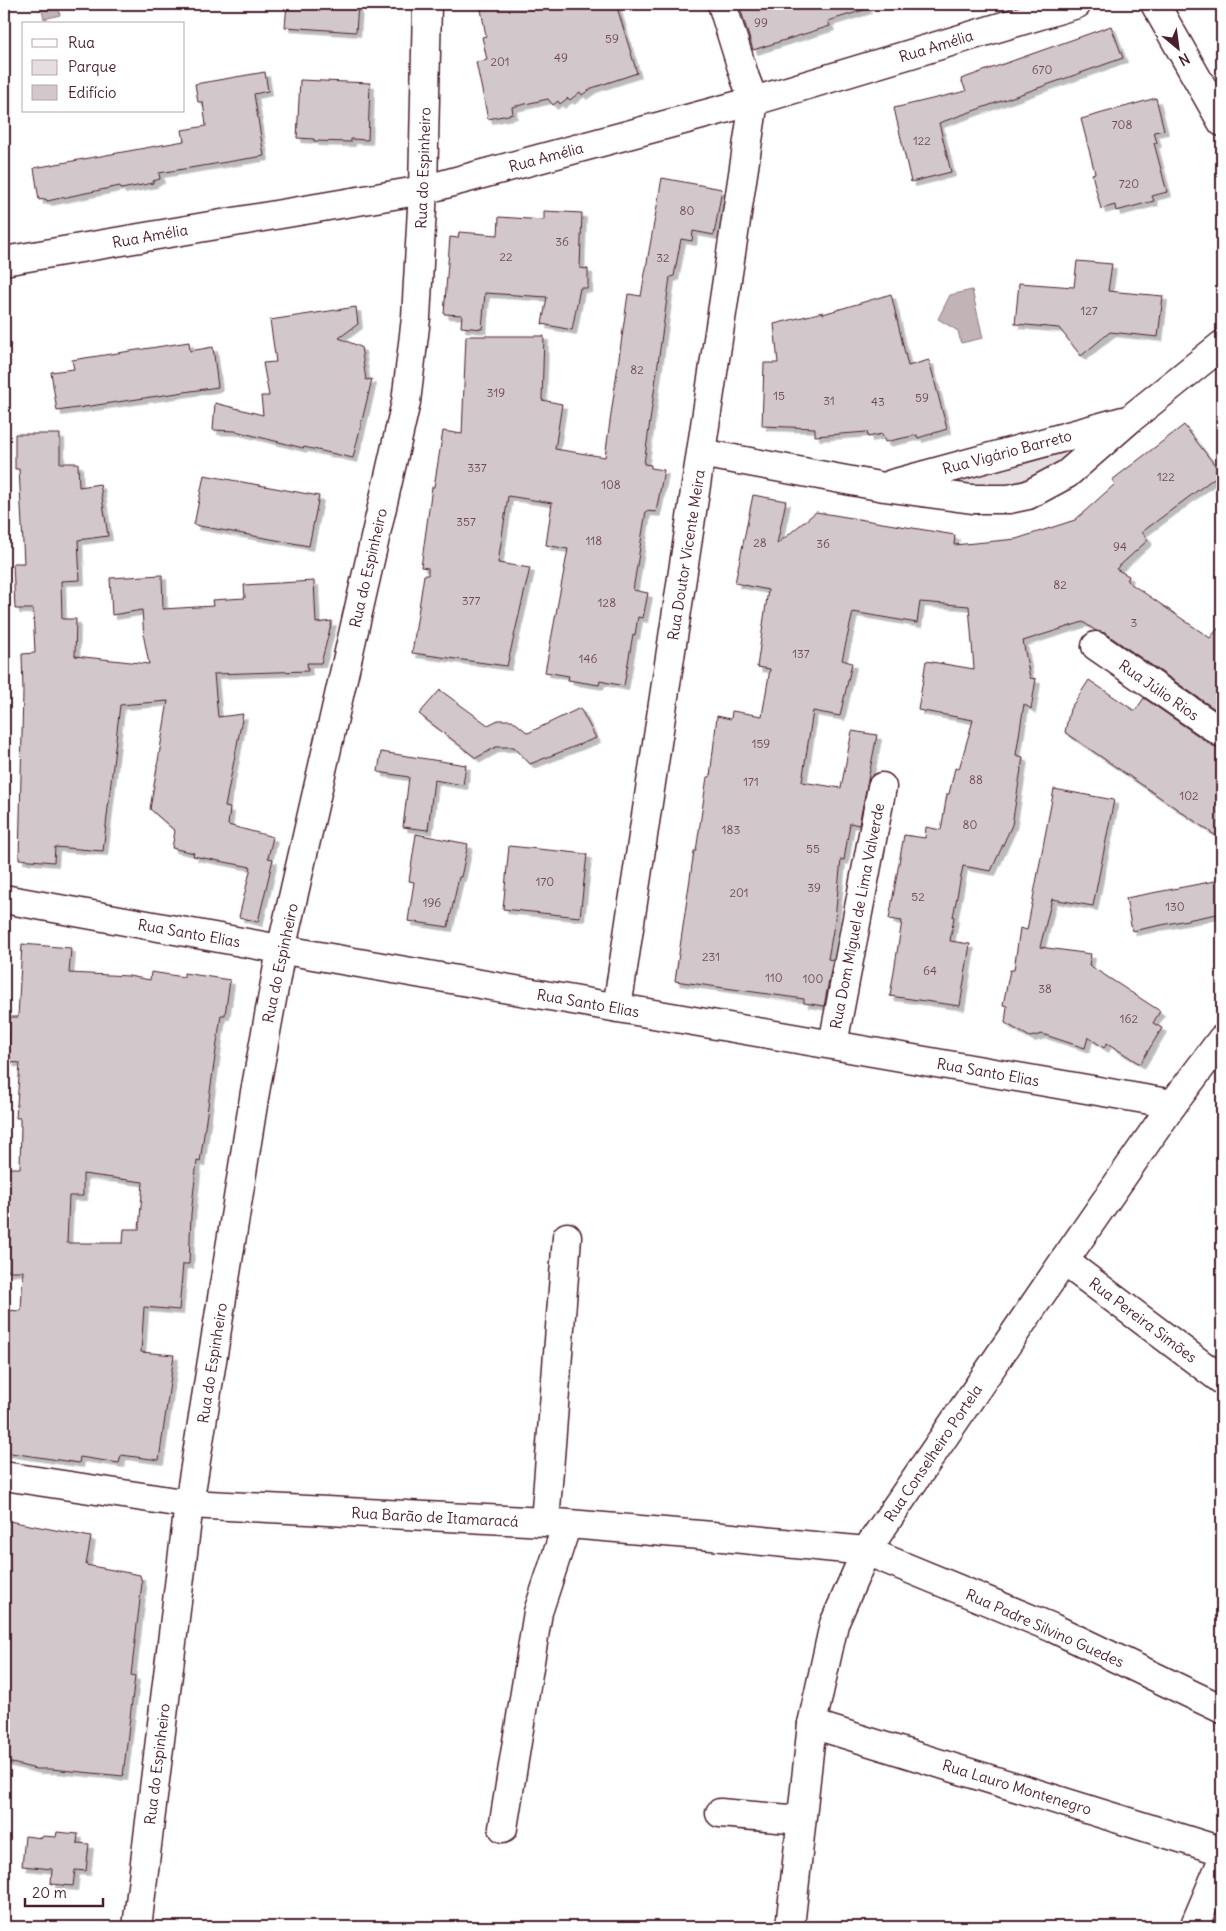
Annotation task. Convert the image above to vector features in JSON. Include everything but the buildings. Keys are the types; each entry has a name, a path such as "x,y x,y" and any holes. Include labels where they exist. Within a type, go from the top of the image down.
{"street":[{"name":"Rua do Espinheiro","path":"137,1927 189,1504 254,1092 281,950 406,402 416,318 423,190 427,4"},
{"path":"722,4 754,101"},
{"name":"Rua Amélia","path":"4,261 423,190 754,101 1077,4"},
{"path":"1155,4 1222,122"},
{"name":"Rua Doutor Vicente Meira","path":"617,1008 754,101"},
{"name":"Rua Vigário Barreto","path":"701,453 884,487 972,499 1009,499 1028,495 1067,474 1130,419 1222,345"},
{"name":"Rua Vigário Barreto","path":"884,487 1130,419"},
{"name":"Rua Júlio Rios","path":"1096,646 1222,733"},
{"name":"Rua Dom Miguel de Lima Valverde","path":"833,1044 882,787"},
{"name":"Rua Santo Elias","path":"4,899 281,950 1173,1104"},
{"name":"Rua Conselheiro Portela","path":"790,1927 812,1724 834,1624 866,1551 1173,1104 1222,1039"},
{"path":"503,1828 538,1612 556,1523 567,1237"},
{"name":"Rua Pereira Simões","path":"1064,1261 1222,1380"},
{"name":"Rua Barão de Itamaracá","path":"4,1476 189,1504 556,1523 866,1551"},
{"name":"Rua Padre Silvino Guedes","path":"866,1551 1053,1628 1222,1709"},
{"name":"Rua Lauro Montenegro","path":"812,1724 1222,1851"},
{"path":"720,1813 801,1820"},
{"path":"1194,1927 1222,1860"}],"green space":[{"path":"1119,419 1062,470 979,492 896,485"}],"shaded area":[{"path":"40,4 72,4 58,7 60,15 44,19"},
{"path":"972,290 983,338 961,343 958,331 938,319 950,295"}]}
